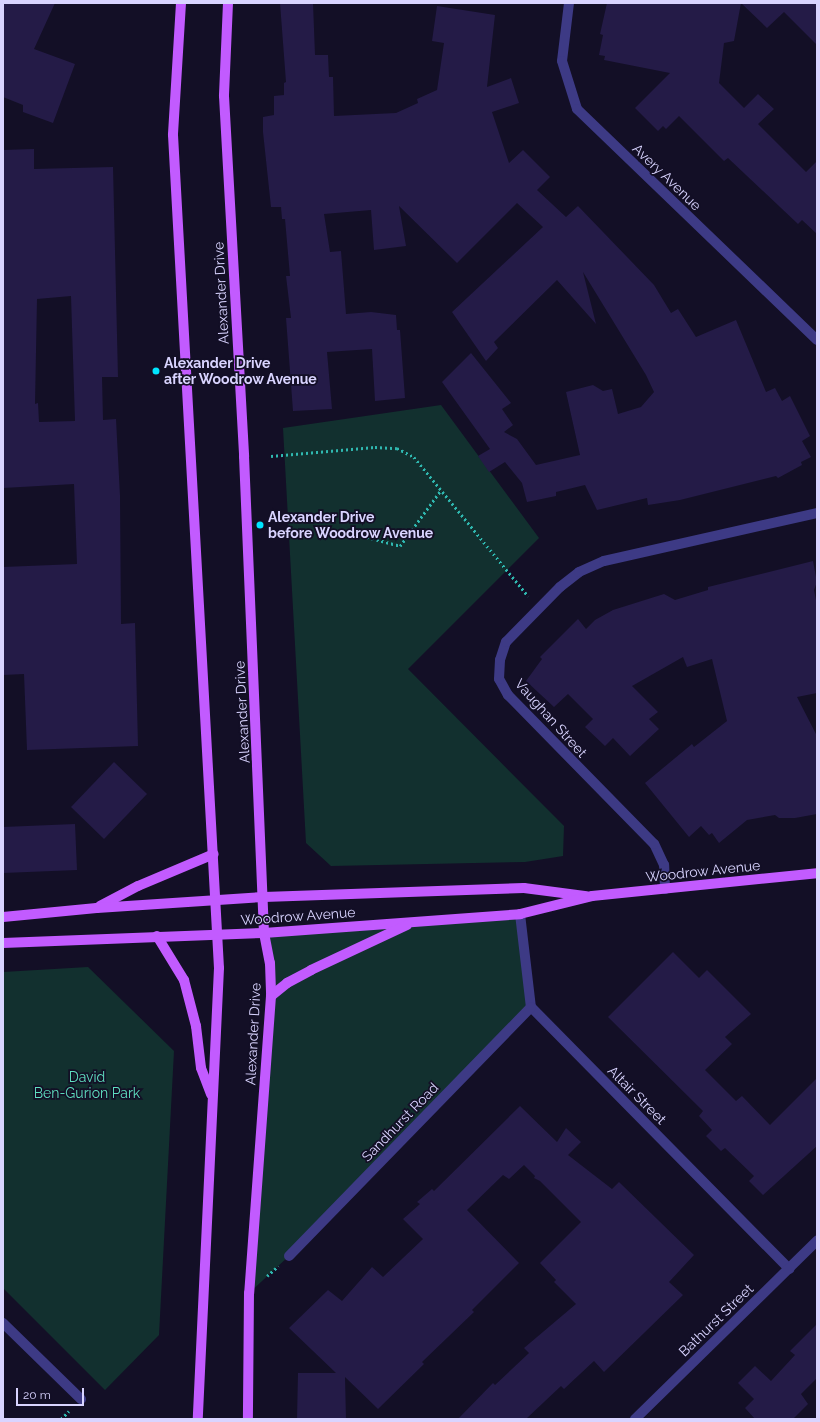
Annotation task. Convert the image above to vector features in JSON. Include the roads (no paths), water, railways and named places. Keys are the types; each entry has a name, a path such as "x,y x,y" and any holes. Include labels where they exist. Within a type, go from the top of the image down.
{"main road":[{"path":"181,3 173,135 214,854 216,934 219,968 198,1419"},
{"name":"Alexander Drive","path":"228,3 224,96 264,897 264,933 270,963 271,996 249,1293 248,1419"},
{"path":"97,908 138,886 214,854"},
{"name":"Woodrow Avenue","path":"3,943 264,933 520,914 592,896 817,874"},
{"name":"Woodrow Avenue","path":"3,917 97,908 215,899 264,897 524,888 592,896"},
{"path":"271,996 287,982 415,921"},
{"path":"157,936 178,967 187,988 196,1026 201,1068 212,1097"}],"street":[{"name":"Avery Avenue","path":"569,3 562,61 577,109 817,340"},
{"name":"Vaughan Street","path":"665,889 664,865 654,844 508,695 499,679 500,660 506,642 538,609 580,572 604,562 817,513"},
{"path":"520,914 531,1007"},
{"name":"Sandhurst Road","path":"289,1256 531,1007"},
{"name":"Altair Street","path":"531,1007 789,1269"},
{"name":"Bathurst Street","path":"635,1419 817,1241"},
{"path":"3,1323 81,1399"}],"place":[{"name":"Alexander Drive after Woodrow Avenue","path":"156,371"},
{"name":"Alexander Drive before Woodrow Avenue","path":"260,525"}],"park label":[{"name":"David Ben-Gurion Park","path":"87,1086"}]}
